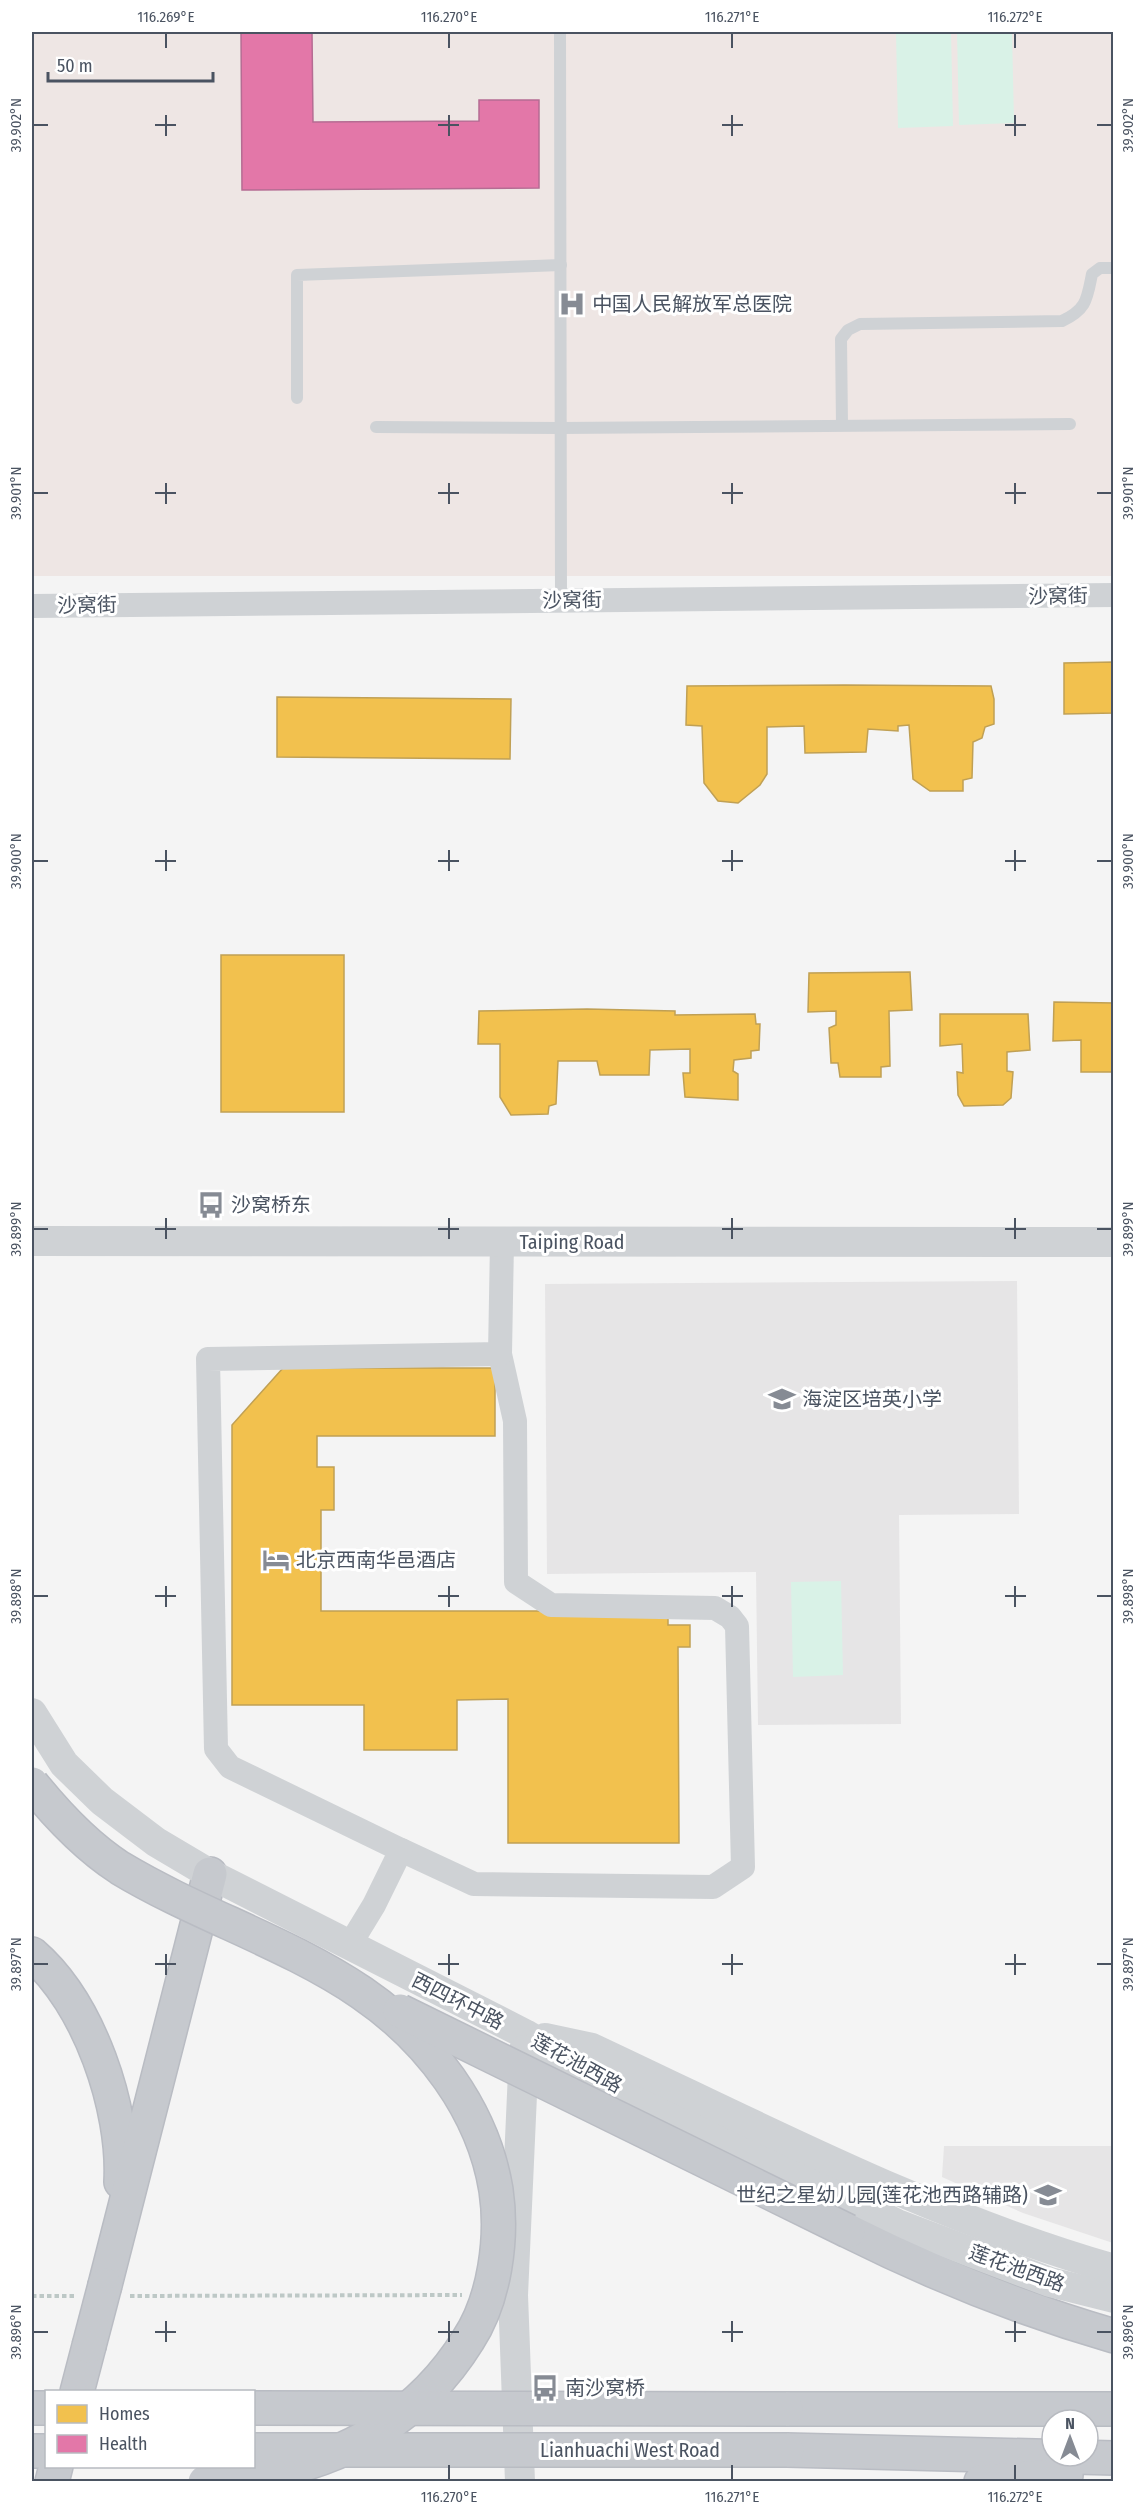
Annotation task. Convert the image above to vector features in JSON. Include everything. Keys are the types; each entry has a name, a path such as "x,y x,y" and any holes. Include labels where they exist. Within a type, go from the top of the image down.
{"highway":[{"path":"32,1784 72,1829 117,1866 362,1993 921,2268 1026,2310 1113,2337"},
{"path":"77,2390 210,1874"},
{"path":"32,1954 76,2008 100,2060 116,2114 122,2165 118,2235"},
{"path":"205,2481 250,2478 315,2461 363,2440 410,2410 443,2378 470,2337 488,2297 497,2249 498,2208 490,2158 470,2109 442,2070 408,2030 362,1993"},
{"path":"255,2408 1113,2409"},
{"name":"Lianhuachi West Road","path":"255,2450 787,2450 1113,2458"},
{"path":"981,2481 1113,2472"}],"street":[{"name":"沙窝街","path":"32,606 1113,595"},
{"name":"Taiping Road","path":"32,1241 1113,1242"},
{"path":"500,1354 208,1359 216,1749 230,1767 474,1884 713,1887 743,1867 737,1626 730,1617 715,1608 551,1605 516,1582 515,1421 500,1354 502,1242"},
{"name":"西四环中路","path":"32,1713 64,1764 102,1801 156,1842 210,1874 525,2034 513,2295 520,2481"},
{"path":"32,1801 102,1801"},
{"path":"350,1946 374,1905 401,1850"},
{"name":"莲花池西路","path":"525,2034 592,2048 913,2198 1054,2252 1113,2269"},
{"name":"莲花池西路","path":"525,2034 588,2072 897,2224 1050,2282 1113,2298"}],"lane":[{"path":"560,32 561,600"},
{"path":"297,398 297,275 561,266"},
{"path":"842,425 841,339 848,330 860,324 1062,321 1078,313 1086,301 1092,274 1100,268 1113,268"},
{"path":"376,426 561,428 1070,424"}],"path":[{"path":"32,2296 103,2292 466,2295"}],"shaded area":[{"name":"中国人民解放军总医院","path":"32,32 1113,32 1113,576 32,576"},
{"name":"海淀区培英小学","path":"1017,1281 1019,1514 899,1515 901,1724 758,1725 756,1572 547,1574 545,1284"},
{"name":"世纪之星幼儿园(莲花池西路辅路)","path":"944,2146 1113,2146 1113,2243 1023,2213 942,2177"}],"green space":[{"path":"896,32 951,32 953,126 898,128"},
{"path":"957,32 1012,32 1014,123 959,125"},
{"path":"841,1581 843,1675 793,1677 791,1582"}],"building: Homes":[{"path":"1114,662 1114,713 1064,714 1064,663"},
{"path":"687,686 991,686 994,699 994,724 985,727 982,738 973,742 972,778 963,780 963,791 930,791 913,779 909,725 898,726 898,731 868,729 866,752 805,753 804,726 767,727 767,774 760,785 738,803 718,801 704,783 702,726 686,725"},
{"path":"277,697 511,699 510,759 277,757"},
{"path":"221,955 344,955 344,1112 221,1112"},
{"path":"910,972 912,1010 889,1011 890,1066 881,1067 881,1077 840,1077 838,1063 831,1063 829,1028 836,1025 836,1011 808,1012 809,973"},
{"path":"1054,1002 1114,1003 1114,1072 1081,1072 1081,1040 1053,1041"},
{"path":"587,1009 675,1011 675,1015 755,1014 756,1024 760,1024 759,1050 751,1051 751,1058 734,1060 733,1071 738,1074 738,1100 685,1097 683,1073 690,1073 690,1049 650,1050 649,1075 600,1075 597,1061 558,1061 556,1104 549,1106 548,1114 511,1115 500,1097 500,1044 478,1044 479,1011"},
{"path":"940,1014 1028,1014 1030,1050 1007,1052 1007,1071 1013,1072 1011,1098 1003,1105 964,1106 958,1095 957,1072 963,1073 962,1044 940,1046"},
{"name":"北京西南华邑酒店","path":"283,1368 495,1368 495,1436 317,1436 317,1467 334,1467 334,1510 321,1510 321,1611 668,1611 668,1625 690,1625 690,1647 678,1647 679,1843 508,1843 508,1699 457,1700 457,1750 364,1750 364,1705 232,1705 232,1425"}],"building: Health":[{"path":"241,32 312,32 313,122 479,121 479,100 539,100 539,188 242,190"}],"place":[{"name":"中国人民解放军总医院","path":"572,304"},
{"name":"沙窝桥东","path":"211,1205"},
{"name":"海淀区培英小学","path":"782,1399"},
{"name":"北京西南华邑酒店","path":"276,1560"},
{"name":"世纪之星幼儿园(莲花池西路辅路)","path":"1048,2195"},
{"name":"南沙窝桥","path":"545,2388"}]}
